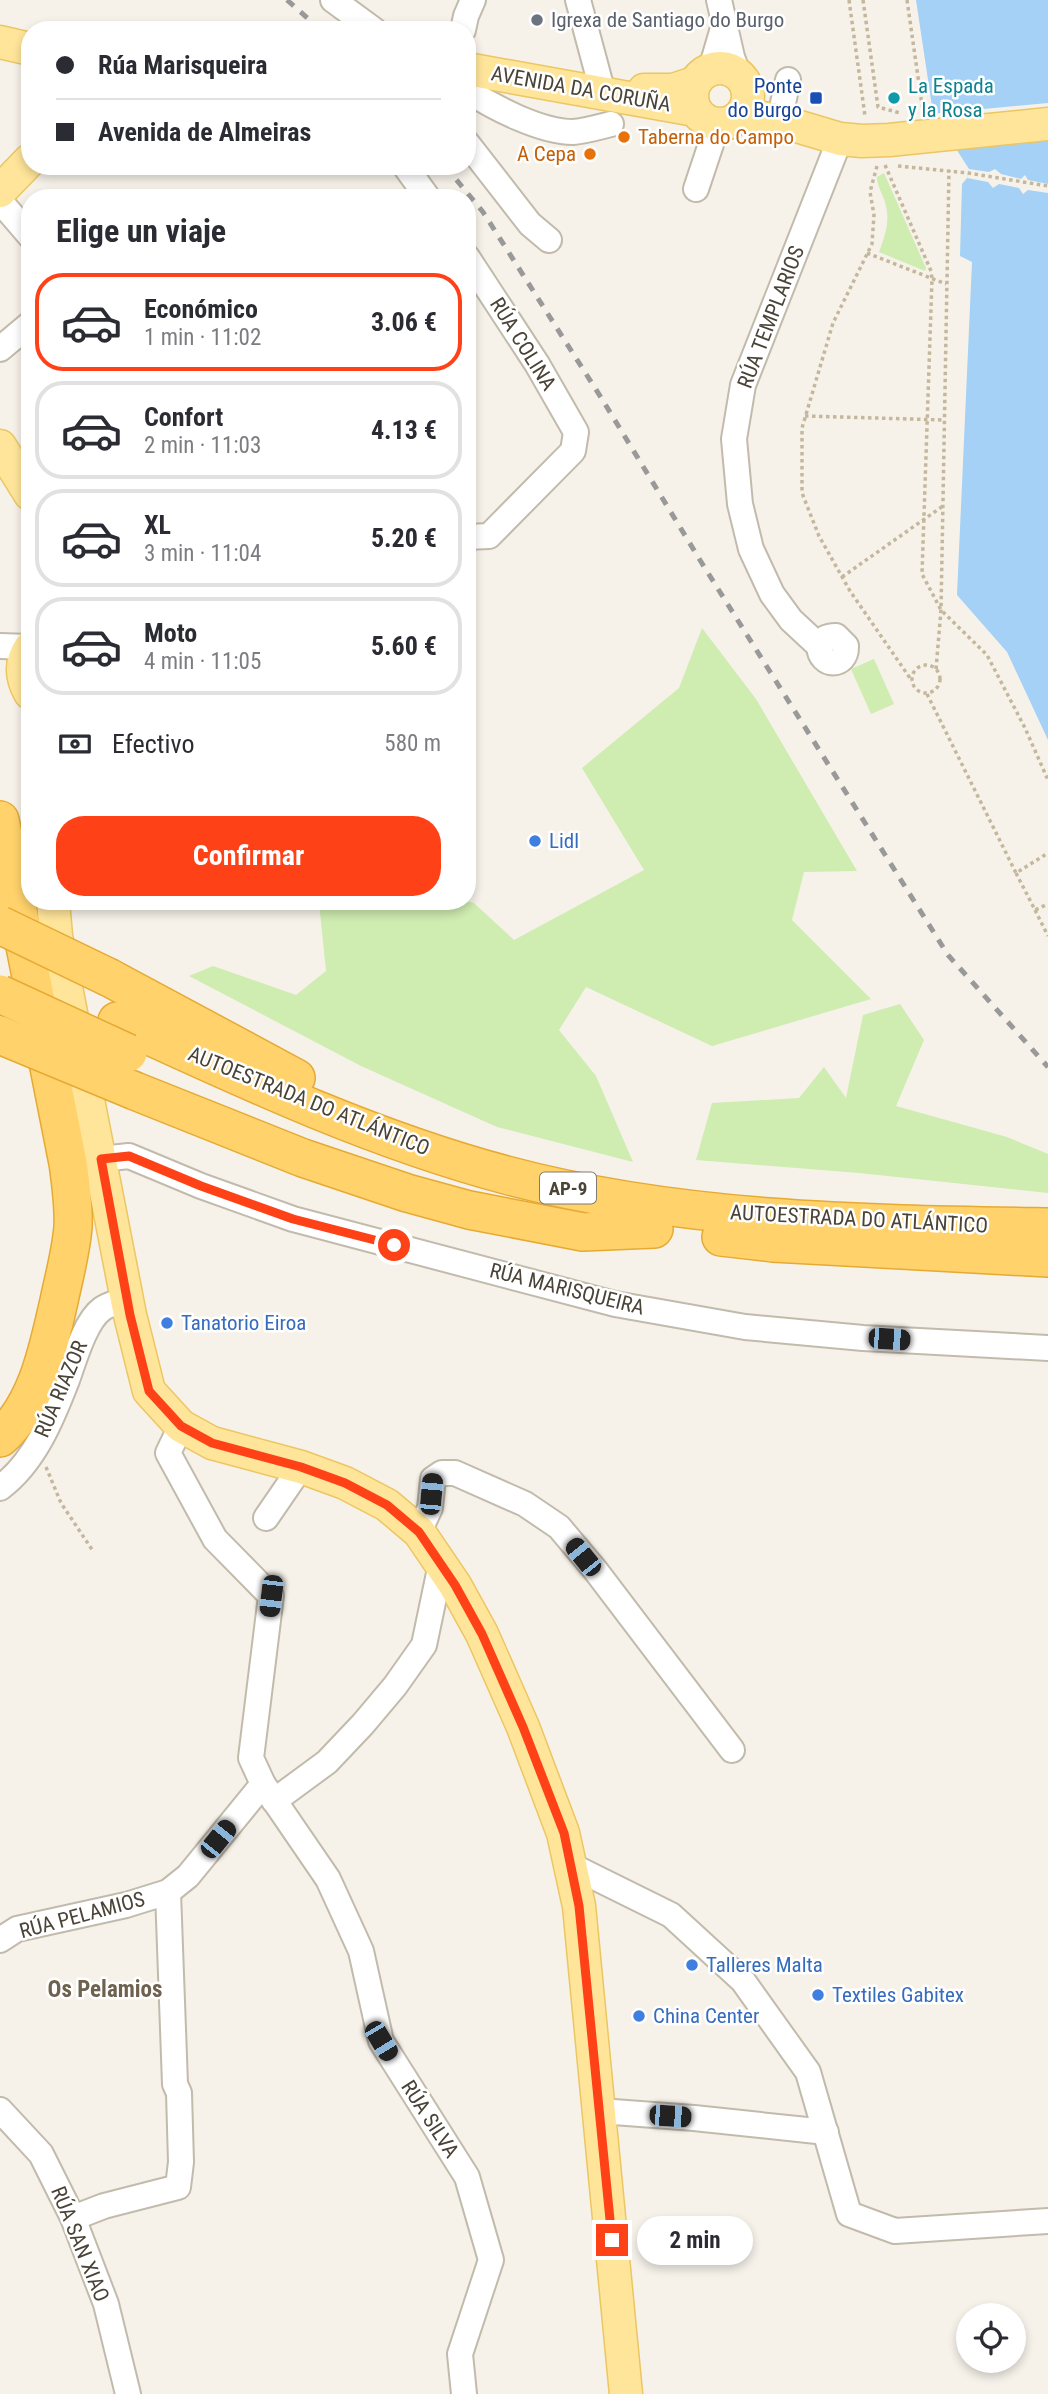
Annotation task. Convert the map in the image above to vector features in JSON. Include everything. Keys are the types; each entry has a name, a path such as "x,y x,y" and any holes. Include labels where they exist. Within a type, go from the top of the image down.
{"highway":[{"path":"0,820 68,1163 73,1199 73,1227 48,1347 36,1384 8,1430 0,1438"},
{"path":"0,886 51,1146 57,1183 58,1219 54,1261 26,1365 14,1394 0,1417"},
{"path":"0,925 110,978 369,1117 405,1143"},
{"name":"AUTOESTRADA DO ATLÁNTICO","path":"0,967 225,1098 358,1152 451,1185 558,1212 654,1229 773,1243 1048,1258"},
{"name":"AP-9","path":"0,994 123,1037"},
{"path":"0,1034 303,1157 407,1193 469,1210 583,1233 654,1229"},
{"name":"AUTOESTRADA DO ATLÁNTICO","path":"123,1037 224,1070 405,1143 506,1175 582,1191 678,1207 865,1224 1048,1227"}],"main road":[{"path":"0,42 21,48"},
{"name":"AVENIDA DA CORUÑA","path":"476,67 656,91 720,95 785,92 852,134"},
{"name":"AVENIDA DA CORUÑA","path":"476,67 720,95 774,119 852,134 914,135"},
{"path":"914,135 1048,124"},
{"path":"0,191 21,169"},
{"path":"54,910 55,936 127,1299 149,1391 181,1426 212,1443 301,1467 345,1483 387,1505 419,1532 482,1634 523,1727 564,1833 579,1906 626,2394"}],"street":[{"path":"332,0 361,21"},
{"path":"465,21 473,0"},
{"path":"578,0 600,82"},
{"path":"696,189 712,141 720,95 732,57 722,10"},
{"name":"AVENIDA DA CORUÑA","path":"476,95 508,114 572,132 611,124"},
{"name":"RÚA TEMPLARIOS","path":"819,646 790,620 772,594 751,549 740,504 734,439 743,385 852,134"},
{"path":"476,155 530,224 549,240"},
{"path":"0,201 21,226"},
{"name":"RÚA COLINA","path":"476,271 537,364 576,432 573,451 489,536 476,537"},
{"path":"0,349 21,332"},
{"path":"0,646 21,662"},
{"name":"RÚA MARISQUEIRA","path":"101,1159 129,1156 201,1186 293,1219 615,1304 746,1327 863,1338 1048,1348"},
{"name":"RÚA RIAZOR","path":"0,1488 16,1477 37,1446 66,1383 82,1337 101,1309 127,1299"},
{"path":"181,1426 168,1452 215,1539 271,1596 251,1758 269,1792"},
{"path":"266,1518 301,1467"},
{"path":"419,1532 430,1508 433,1479 442,1472 455,1473 525,1504 559,1527 732,1750"},
{"name":"RÚA PELAMIOS","path":"0,1940 17,1929 126,1905 167,1892 188,1876 269,1792 327,1762 395,1686 424,1645 441,1564"},
{"name":"RÚA SILVA","path":"269,1792 328,1880 360,1951 381,2041 467,2177 491,2260 460,2354 464,2394"},
{"path":"572,1866 671,1915 743,1981 808,2072 849,2214 895,2231 1048,2221"},
{"path":"73,2218 104,2206 178,2187 181,2162 167,1892"},
{"name":"RÚA SAN XIAO","path":"0,2110 41,2154 73,2218 106,2304 128,2394"},
{"path":"600,2111 826,2132"}],"path":[{"path":"849,0 866,112 852,134"},
{"path":"863,0 878,107 914,135 948,170 1048,186"},
{"path":"907,0 914,135"},
{"path":"877,164 870,192 874,215 872,244 833,323 802,428 802,493 819,536 842,577 918,692 927,694 936,690 940,682 936,669 941,610 948,170"},
{"path":"886,165 932,279 922,574 941,610 987,655 1025,727 1048,780"},
{"path":"867,253 947,285"},
{"path":"805,416 944,420"},
{"path":"842,577 943,506"},
{"path":"912,681 918,667 928,665 936,669"},
{"path":"927,694 1048,936"},
{"path":"1016,873 1048,853"},
{"path":"1035,910 1048,904"},
{"path":"37,1446 61,1503 93,1550"}],"green space":[{"path":"884,173 925,271 879,252 887,220 886,206 877,177"},
{"path":"702,628 756,699 857,871 804,872 792,920 871,999 712,1046 586,987 559,1030 596,1076 633,1162 497,1127 361,1066 189,976 213,966 296,995 326,971 320,910 476,910 476,905 514,940 644,870 582,768 679,688"},
{"path":"874,659 894,704 871,714 851,669"},
{"path":"900,1004 924,1040 896,1106 1007,1137 1048,1154 1048,1193 859,1173 696,1160 712,1103 799,1098 824,1067 846,1098 863,1015"}],"water":[{"path":"916,0 1048,0 1048,740 1007,652 957,595 972,262 960,256 962,184 969,169 933,113"}],"pier":[{"path":"1048,103 1048,140 952,149 930,114"},
{"path":"969,169 989,172 995,169 1001,174 1021,179 1025,175 1028,180 1048,184 1048,193 1028,190 1023,194 1019,188 999,184 993,188 988,182 967,178"}],"railway":[{"path":"287,0 311,21"},
{"path":"452,175 464,189"},
{"path":"476,204 602,399 948,955 1048,1067"}],"place":[{"name":"Igrexa de Santiago do Burgo","path":"537,20"},
{"name":"Ponte do Burgo","path":"816,98"},
{"name":"La Espada y la Rosa","path":"894,98"},
{"name":"Taberna do Campo","path":"624,137"},
{"name":"A Cepa","path":"590,154"},
{"name":"Lidl","path":"535,841"},
{"name":"Tanatorio Eiroa","path":"167,1323"},
{"name":"Talleres Malta","path":"692,1965"},
{"name":"Textiles Gabitex","path":"818,1995"},
{"name":"China Center","path":"639,2016"}],"district":[{"name":"Os Pelamios","path":"105,1989"}],"route":[{"path":"394,1245 293,1219 201,1186 129,1156 101,1159 130,1315 149,1391 181,1426 212,1443 301,1467 345,1483 387,1505 419,1532 455,1585 482,1634 523,1727 564,1833 572,1866 579,1906 612,2240"}]}
